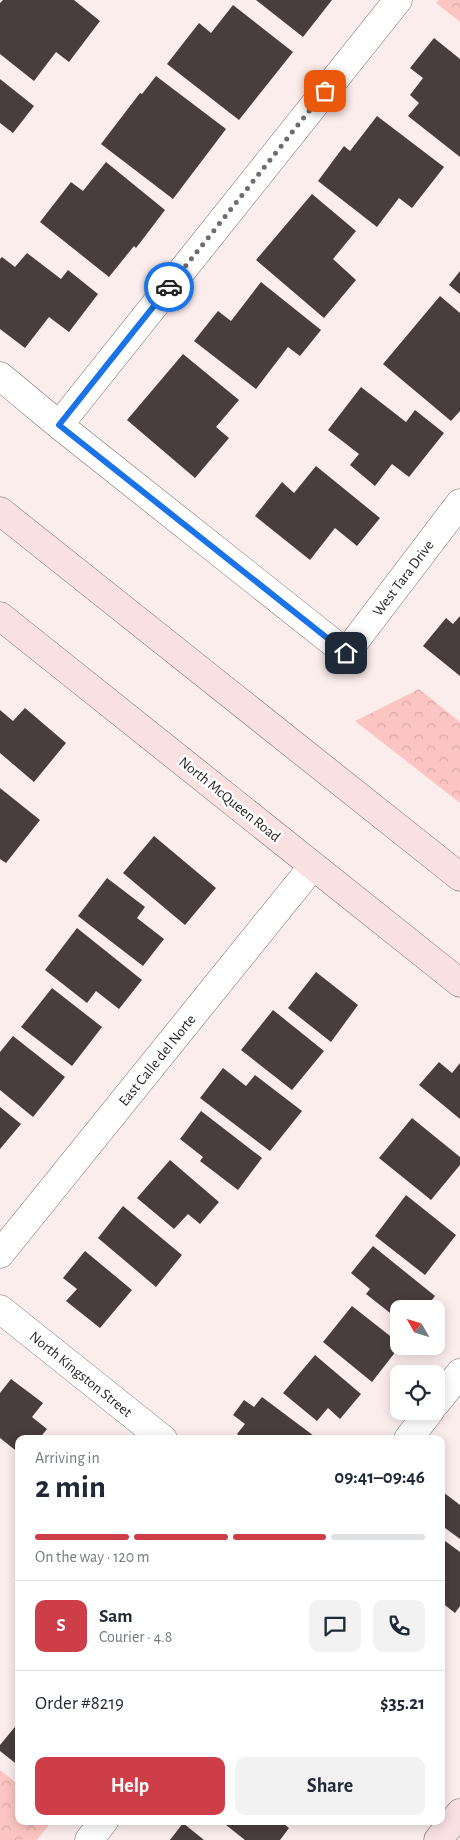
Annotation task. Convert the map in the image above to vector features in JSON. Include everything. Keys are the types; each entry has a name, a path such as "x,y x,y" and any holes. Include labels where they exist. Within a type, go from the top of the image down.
{"main road":[{"path":"0,511 460,877"},
{"name":"North McQueen Road","path":"0,616 460,983"},
{"path":"438,1840 460,1813"}],"street":[{"path":"0,376 59,425 398,0"},
{"name":"West Tara Drive","path":"59,425 346,653 460,503"},
{"name":"East Calle del Norte","path":"0,1254 314,866"},
{"name":"North Kingston Street","path":"0,1309 158,1435"},
{"path":"445,1392 460,1373"},
{"path":"411,1435 423,1420"},
{"path":"89,1840 101,1825"}],"green space":[{"path":"439,0 460,0 460,22 436,3"},
{"path":"419,689 460,722 460,803 355,721"},
{"path":"0,1770 15,1782 15,1825 49,1825 37,1840 0,1840"}],"building":[{"path":"3,0 74,0 100,21 69,62 56,52 34,81 0,54 0,3"},
{"path":"256,0 332,0 303,37"},
{"path":"233,5 293,52 239,120 167,64 199,23 211,33"},
{"path":"434,38 460,59 460,157 408,116 419,103 410,95 423,78 410,68"},
{"path":"156,76 226,129 173,199 101,144 140,93 142,94"},
{"path":"0,79 34,106 13,133 0,123"},
{"path":"377,116 444,167 412,208 399,198 377,227 318,181 344,146 350,151"},
{"path":"106,162 165,210 136,248 134,246 109,277 40,222 71,182 83,191"},
{"path":"312,194 356,231 333,259 356,280 324,318 256,260"},
{"path":"27,253 61,279 68,270 98,294 69,332 49,317 25,348 0,329 0,259 2,257 15,267"},
{"path":"460,271 460,294 449,285"},
{"path":"261,282 321,330 300,356 288,347 256,389 194,341 218,311 231,321"},
{"path":"440,296 460,313 460,411 451,421 383,364"},
{"path":"183,354 239,400 216,427 229,438 195,478 127,420"},
{"path":"361,387 406,422 415,410 444,433 409,477 392,464 375,486 350,465 359,454 328,430"},
{"path":"316,466 380,518 357,546 335,528 310,560 255,516 282,482 294,493"},
{"path":"460,616 460,676 423,646 446,618 453,624"},
{"path":"25,708 66,743 34,782 0,753 0,710 13,721"},
{"path":"0,788 40,820 6,863 0,859"},
{"path":"154,836 216,888 185,925 123,873"},
{"path":"107,878 145,907 137,918 164,939 143,966 78,916"},
{"path":"77,928 142,980 119,1009 96,991 87,1003 45,970"},
{"path":"316,972 358,1005 331,1042 288,1008"},
{"path":"52,988 102,1027 72,1066 21,1027"},
{"path":"273,1010 324,1051 292,1090 241,1050"},
{"path":"13,1036 65,1077 33,1117 0,1090 0,1052"},
{"path":"439,1062 452,1073 460,1063 460,1119 419,1085"},
{"path":"223,1068 246,1086 255,1075 302,1111 270,1151 200,1098"},
{"path":"0,1107 21,1124 0,1149"},
{"path":"201,1111 262,1158 238,1190 200,1161 203,1157 180,1139"},
{"path":"412,1118 460,1157 460,1165 431,1200 379,1158"},
{"path":"170,1160 219,1202 200,1224 188,1214 174,1229 137,1198"},
{"path":"406,1195 456,1235 425,1275 375,1236"},
{"path":"123,1206 182,1255 156,1287 98,1238"},
{"path":"373,1246 435,1296 432,1300 390,1300 390,1313 366,1294 370,1289 351,1273"},
{"path":"85,1251 132,1290 100,1328 66,1301 77,1289 63,1278"},
{"path":"352,1306 390,1336 390,1355 393,1355 372,1382 323,1342"},
{"path":"315,1355 361,1394 340,1419 328,1408 317,1421 283,1393"},
{"path":"11,1379 43,1403 32,1417 47,1429 42,1435 15,1435 15,1450 0,1438 0,1393"},
{"path":"262,1397 313,1435 238,1435 237,1434 245,1424 233,1415 244,1400 254,1407"},
{"path":"445,1494 460,1505 460,1539 445,1528"},
{"path":"445,1541 460,1552 460,1606 455,1613 445,1605"},
{"path":"15,1727 15,1763 0,1751 0,1745"},
{"path":"181,1825 185,1825 204,1840 170,1840"},
{"path":"226,1825 285,1825 289,1828 280,1840 245,1840"}],"way so far":[{"path":"169,287 325,91"}],"route":[{"path":"169,287 59,425 346,653"}]}
